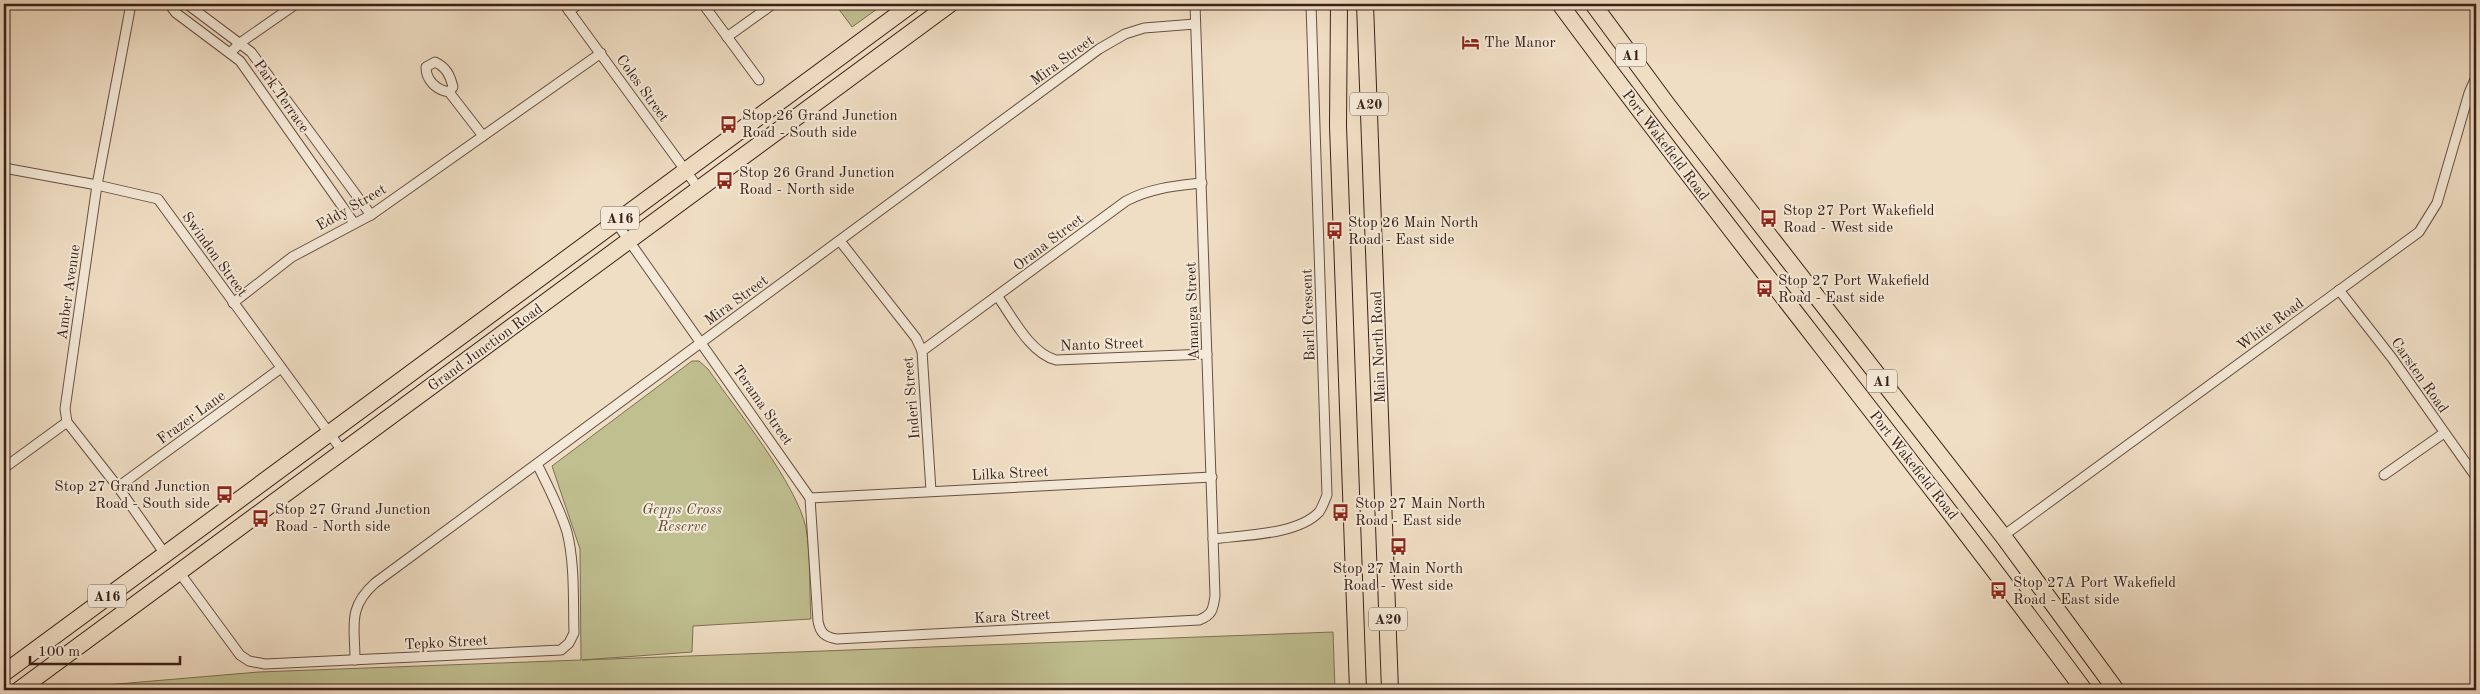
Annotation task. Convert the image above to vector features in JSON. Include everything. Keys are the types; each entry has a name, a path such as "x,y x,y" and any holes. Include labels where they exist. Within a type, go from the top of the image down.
{"highway":[{"name":"Grand Junction Road","path":"4,673 912,4"},
{"name":"Grand Junction Road","path":"19,690 950,4"},
{"name":"A20","path":"1338,4 1339,145 1358,690"},
{"name":"Main North Road","path":"1365,4 1390,690"},
{"name":"Port Wakefield Road","path":"1560,4 1738,242 1964,528 2084,690"},
{"name":"Port Wakefield Road","path":"1593,4 1669,107 2003,536 2116,690"},
{"path":"1738,242 1761,226"},
{"path":"1964,528 2003,536 1997,548 1997,556 2008,587"}],"street":[{"name":"Amber Avenue","path":"67,422 65,409 97,185 131,4"},
{"name":"Park Terrace","path":"169,4 176,13 240,61 354,223"},
{"name":"Park Terrace","path":"187,4 251,52 371,215"},
{"path":"230,53 240,43 296,4"},
{"path":"567,7 579,4"},
{"path":"703,4 759,80"},
{"path":"727,37 773,4"},
{"name":"Amanga Street","path":"1196,4 1215,596 1214,609 1209,616"},
{"name":"Barli Crescent","path":"1213,539 1282,530 1301,524 1319,512 1327,495 1311,4"},
{"name":"Coles Street","path":"567,7 699,189"},
{"name":"Mira Street","path":"355,660 354,611 362,594 375,583 1099,49 1125,34 1144,28 1196,24"},
{"name":"Eddy Street","path":"233,303 292,257 371,215 601,53"},
{"name":"White Road","path":"2003,536 2419,232 2431,216 2437,203 2469,92 2476,78"},
{"path":"449,92 483,136"},
{"name":"Swindon Street","path":"4,168 97,185 158,199 343,452"},
{"name":"Orana Street","path":"922,351 998,297 1126,201 1140,193 1162,187 1202,183"},
{"name":"Terama Street","path":"615,221 810,498"},
{"name":"Inderi Street","path":"840,241 916,338 922,351 931,491"},
{"name":"Carsten Road","path":"2339,290 2392,358 2476,477"},
{"name":"Nanto Street","path":"998,297 1033,346 1045,357 1056,360 1207,354"},
{"name":"Frazer Lane","path":"118,487 281,368"},
{"path":"4,468 67,422 118,487 165,554"},
{"path":"2384,475 2444,433"},
{"name":"Tepko Street","path":"180,572 232,645 240,655 249,661 265,664 561,650 569,643 574,633 570,550 567,532 537,464"},
{"name":"Lilka Street","path":"810,498 1212,477"},
{"name":"Kara Street","path":"810,498 820,630 826,637 837,639 1199,620 1209,616"}],"green space":[{"path":"835,4 884,4 852,27"},
{"name":"Gepps Cross Reserve","path":"692,361 699,361 708,369 764,447 791,490 800,510 808,539 811,619 693,626 692,652 582,660 1333,632 1335,690 46,690 259,672 581,660 580,549 552,466"}],"place":[{"name":"The Manor","path":"1470,42"},
{"name":"Stop 26 Grand Junction Road - South side","path":"728,124"},
{"name":"Stop 26 Grand Junction Road - North side","path":"725,181"},
{"name":"Stop 27 Port Wakefield Road - West side","path":"1769,219"},
{"name":"Stop 26 Main North Road - East side","path":"1334,231"},
{"name":"Stop 27 Port Wakefield Road - East side","path":"1764,289"},
{"name":"Stop 27 Grand Junction Road - South side","path":"224,495"},
{"name":"Stop 27 Main North Road - East side","path":"1341,512"},
{"name":"Stop 27 Grand Junction Road - North side","path":"261,518"},
{"name":"Stop 27 Main North Road - West side","path":"1398,547"},
{"name":"Stop 27A Port Wakefield Road - East side","path":"1999,591"}]}
